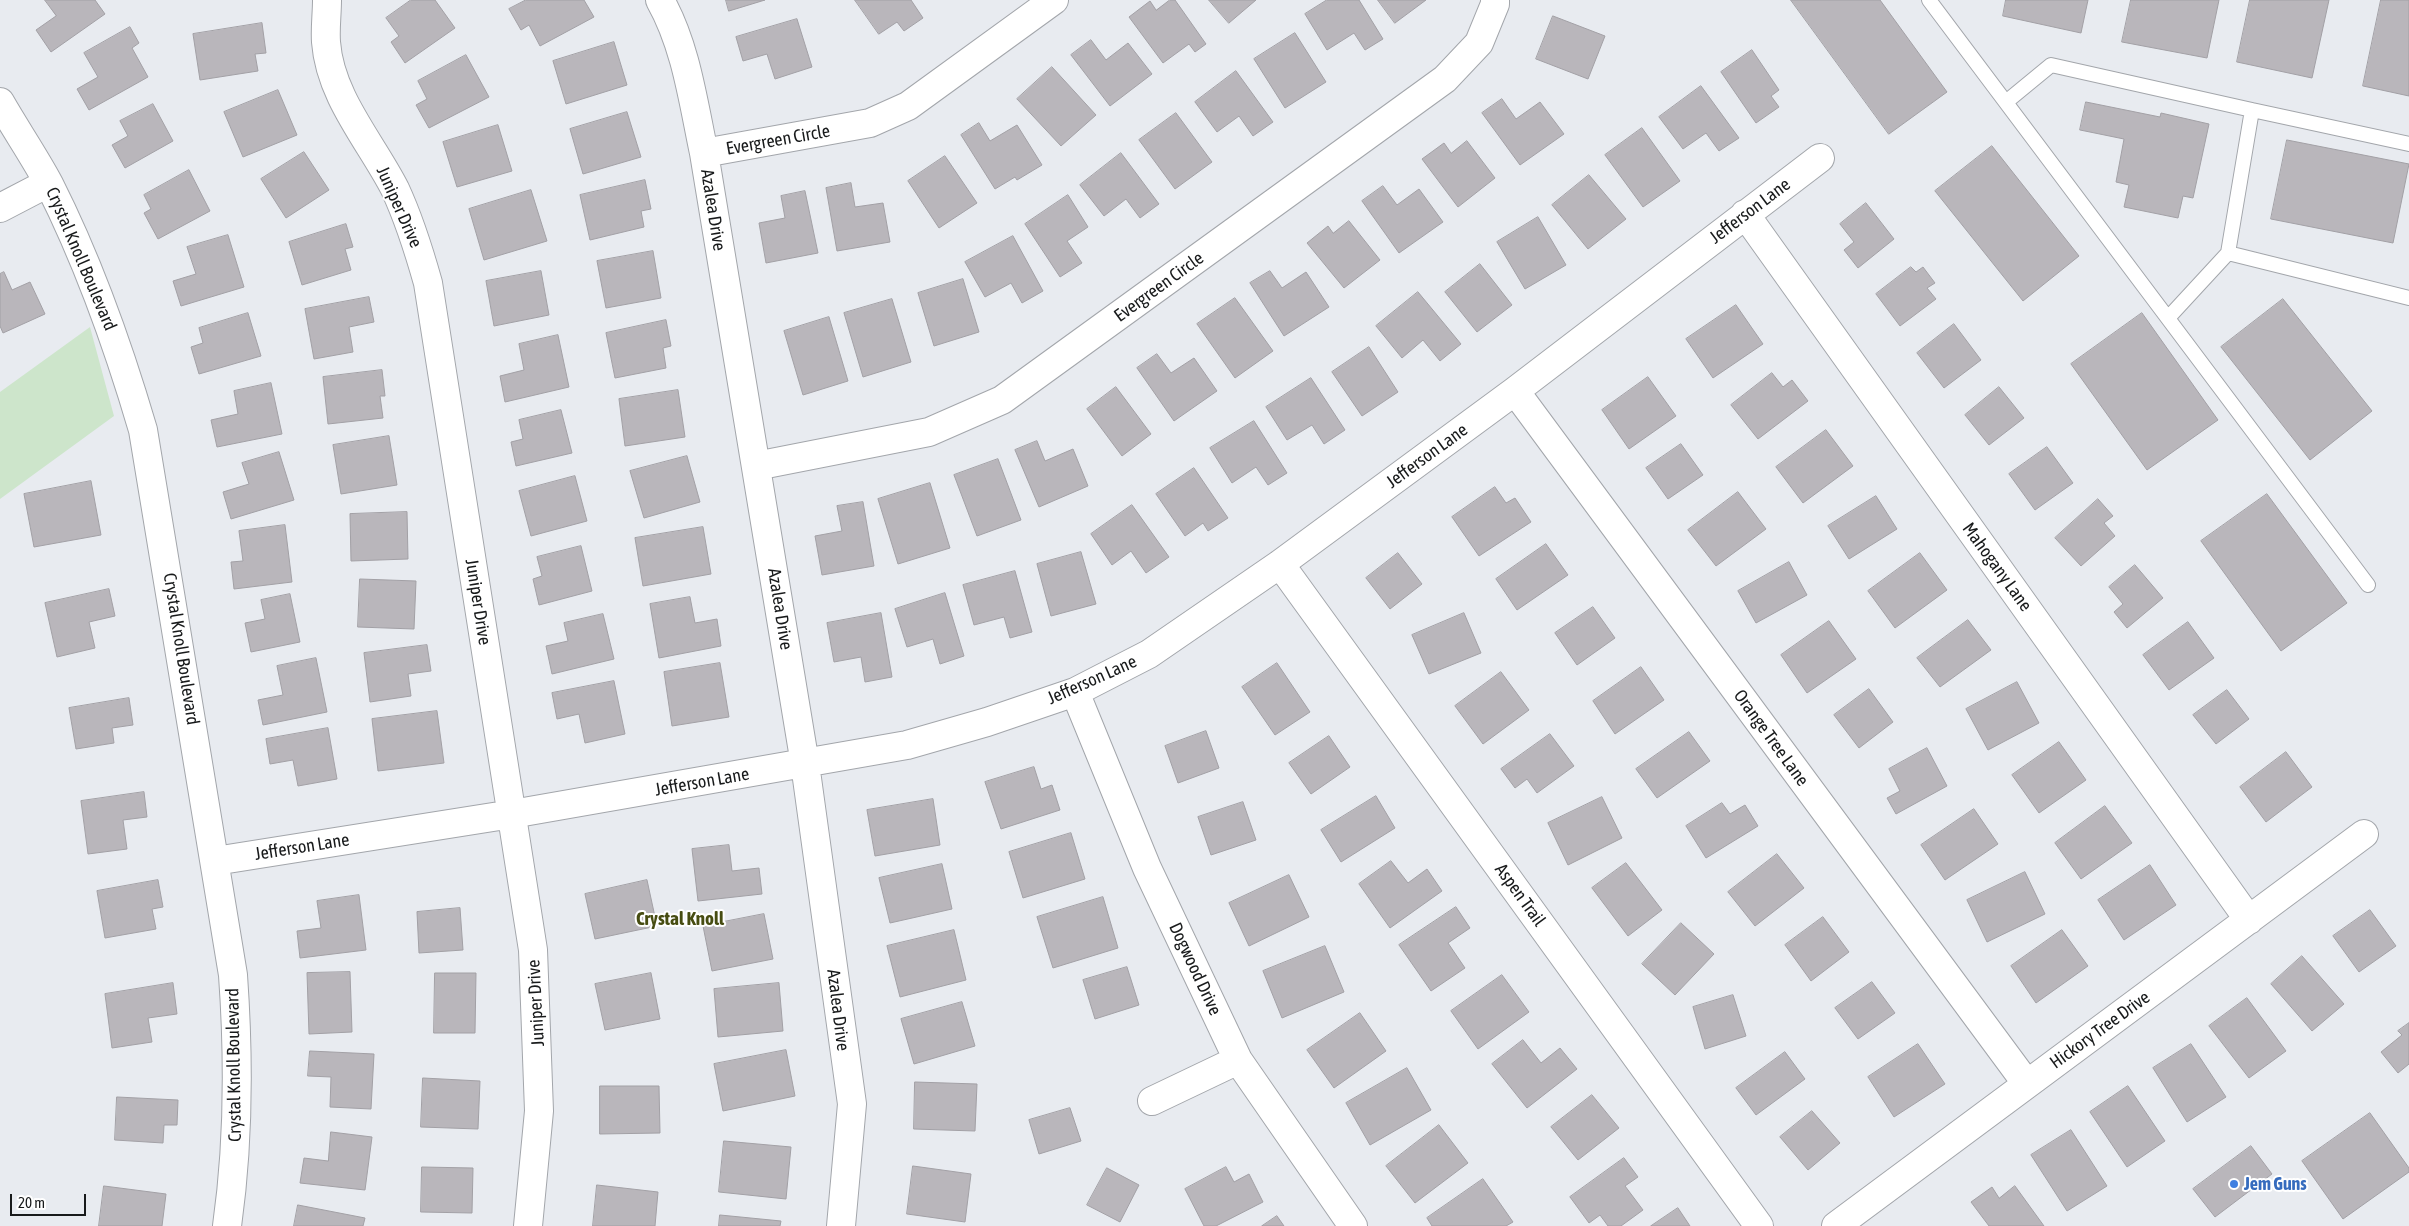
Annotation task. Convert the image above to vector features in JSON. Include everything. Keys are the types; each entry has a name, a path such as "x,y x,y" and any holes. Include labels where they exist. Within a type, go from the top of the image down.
{"street":[{"name":"Juniper Drive","path":"327,0 326,43 333,75 346,107 395,189 415,239 428,283 534,950 539,1111 528,1226"},
{"name":"Azalea Drive","path":"660,0 672,22 688,76 704,153 805,764 852,1104 841,1226"},
{"name":"Evergreen Circle","path":"704,153 870,123 908,106 1054,0"},
{"name":"Evergreen Circle","path":"756,466 929,432 1002,400 1445,79 1479,44 1495,0"},
{"name":"Crystal Knoll Boulevard","path":"0,102 48,183 86,262 118,345 143,430 233,975 238,1044 238,1113 233,1182 227,1226"},
{"name":"Jefferson Lane","path":"215,861 512,814 907,745 987,722 1075,692 1149,654 1280,564 1515,391 1820,158"},
{"path":"0,208 48,183"},
{"name":"Mahogany Lane","path":"1745,214 2249,920"},
{"name":"Orange Tree Lane","path":"1515,391 2027,1084"},
{"name":"Aspen Trail","path":"1280,564 1759,1226"},
{"name":"Dogwood Drive","path":"1075,692 1147,868 1238,1060 1353,1226"},
{"name":"Hickory Tree Drive","path":"1836,1226 2364,834"},
{"path":"1152,1101 1238,1060"}],"lane":[{"path":"1930,0 2368,585"},
{"path":"2006,102 2050,65 2409,144"},
{"path":"2168,318 2228,254 2252,110"},
{"path":"2228,254 2409,298"}],"green space":[{"path":"90,327 114,416 0,499 0,392"}],"building":[{"path":"45,0 95,0 105,14 51,52 36,30 56,16"},
{"path":"411,0 435,0 455,28 405,63 391,42 399,36 386,18"},
{"path":"526,0 584,0 594,17 540,46 529,25 521,30 509,9"},
{"path":"726,0 765,0 729,11"},
{"path":"855,0 911,0 923,18 904,31 897,22 879,34"},
{"path":"1170,0 1175,0 1206,44 1195,52 1189,44 1163,63 1129,17 1150,1 1156,10"},
{"path":"1209,0 1256,0 1229,23"},
{"path":"1327,0 1359,0 1383,39 1365,50 1354,33 1327,50 1305,14"},
{"path":"1378,0 1426,0 1395,23"},
{"path":"1791,0 1880,0 1947,92 1889,134"},
{"path":"2006,0 2088,0 2081,33 2003,16"},
{"path":"2131,0 2219,0 2207,58 2122,42"},
{"path":"2250,0 2329,0 2312,78 2237,62"},
{"path":"2381,0 2409,0 2409,96 2363,86"},
{"path":"1553,16 1605,36 1588,79 1536,59"},
{"path":"797,19 812,67 775,79 767,54 743,61 736,37"},
{"path":"262,23 266,53 255,54 258,71 200,80 193,34"},
{"path":"130,27 139,43 132,48 148,77 89,110 77,89 98,77 84,53"},
{"path":"1295,33 1326,82 1285,108 1254,59"},
{"path":"1091,40 1106,60 1128,43 1152,74 1110,106 1071,55"},
{"path":"614,42 627,85 566,104 553,61"},
{"path":"1752,50 1779,90 1771,96 1779,107 1756,123 1721,72"},
{"path":"466,55 489,97 429,128 416,105 427,99 418,81"},
{"path":"1052,67 1096,115 1061,146 1017,99"},
{"path":"1236,71 1273,122 1253,136 1239,116 1217,132 1195,102"},
{"path":"1701,86 1739,138 1719,151 1706,133 1683,149 1659,117"},
{"path":"278,90 297,135 243,157 224,112"},
{"path":"1502,99 1516,119 1540,102 1564,134 1520,165 1482,113"},
{"path":"2086,102 2160,117 2161,113 2209,124 2193,198 2183,196 2178,218 2124,207 2129,185 2116,182 2124,139 2080,130"},
{"path":"153,104 173,141 125,168 112,145 128,136 120,121"},
{"path":"627,112 641,157 583,174 570,129"},
{"path":"1176,113 1212,162 1175,189 1139,140"},
{"path":"979,123 990,141 1017,125 1042,165 1017,180 1015,177 995,189 961,135"},
{"path":"498,125 512,171 457,187 443,142"},
{"path":"1642,128 1680,181 1643,207 1605,155"},
{"path":"2287,140 2409,164 2393,243 2271,219"},
{"path":"1467,141 1495,178 1458,207 1422,159 1444,143 1451,153"},
{"path":"1992,146 2079,256 2023,301 1935,191"},
{"path":"304,152 329,190 286,218 261,179"},
{"path":"1121,153 1159,204 1140,218 1126,199 1104,216 1080,185"},
{"path":"945,156 977,203 939,228 908,181"},
{"path":"189,170 210,211 158,239 144,213 151,209 144,195"},
{"path":"1589,175 1626,219 1588,249 1552,205"},
{"path":"645,180 651,209 641,211 644,227 590,240 580,195"},
{"path":"851,183 855,207 883,203 890,242 837,251 826,188"},
{"path":"1383,186 1397,205 1419,189 1443,222 1399,253 1362,201"},
{"path":"531,190 547,241 484,260 469,209"},
{"path":"805,191 818,253 766,263 759,223 785,218 781,196"},
{"path":"1068,195 1088,227 1067,241 1082,263 1060,277 1025,224"},
{"path":"1866,203 1894,239 1858,268 1844,250 1854,242 1840,224"},
{"path":"1538,217 1566,265 1525,289 1497,242"},
{"path":"1349,221 1380,260 1344,288 1307,243 1328,226 1333,233"},
{"path":"346,224 353,247 345,249 351,270 302,285 289,242"},
{"path":"228,235 244,287 181,306 173,281 196,274 187,247"},
{"path":"1013,236 1043,291 1022,303 1011,283 985,297 965,262"},
{"path":"653,251 661,298 606,308 597,261"},
{"path":"1480,264 1512,305 1477,332 1445,292"},
{"path":"1911,267 1916,272 1923,267 1935,283 1927,288 1936,299 1900,326 1876,294"},
{"path":"541,271 549,315 494,326 486,281"},
{"path":"1270,271 1282,288 1306,272 1329,307 1284,336 1250,283"},
{"path":"4,272 12,290 30,282 45,314 3,333 0,326 0,274"},
{"path":"963,279 979,332 934,346 918,293"},
{"path":"1418,292 1461,344 1440,361 1423,340 1402,358 1376,326"},
{"path":"369,297 374,322 349,327 353,352 314,359 305,309"},
{"path":"1235,298 1273,351 1235,378 1197,324"},
{"path":"892,299 911,362 863,377 844,313"},
{"path":"2283,299 2372,411 2310,460 2221,347"},
{"path":"1736,305 1763,344 1713,378 1686,339"},
{"path":"248,313 261,356 199,374 191,347 203,343 199,328"},
{"path":"2142,313 2218,420 2147,470 2071,364"},
{"path":"829,317 848,381 803,395 784,331"},
{"path":"666,320 671,346 663,348 666,368 615,378 606,333"},
{"path":"1954,324 1981,360 1944,388 1917,353"},
{"path":"558,335 569,387 505,402 500,376 524,370 519,344"},
{"path":"1369,347 1398,392 1362,416 1332,372"},
{"path":"1157,354 1171,373 1194,358 1217,391 1174,421 1137,368"},
{"path":"382,370 385,396 380,396 383,418 328,424 323,377"},
{"path":"1772,373 1783,387 1792,380 1808,401 1758,439 1731,405"},
{"path":"1648,377 1676,416 1629,449 1602,410"},
{"path":"1311,378 1345,430 1324,444 1312,425 1287,440 1266,407"},
{"path":"271,383 282,434 217,447 211,420 238,414 234,391"},
{"path":"1116,387 1151,434 1122,456 1087,409"},
{"path":"1999,387 2024,418 1989,445 1965,415"},
{"path":"678,390 685,437 625,446 619,399"},
{"path":"561,410 572,453 516,466 511,442 523,439 519,420"},
{"path":"1254,421 1287,473 1268,485 1256,467 1232,483 1210,448"},
{"path":"1826,430 1853,466 1803,503 1776,467"},
{"path":"389,436 397,485 341,494 333,445"},
{"path":"1037,441 1045,461 1073,449 1088,486 1039,507 1015,450"},
{"path":"1681,444 1703,475 1668,499 1646,468"},
{"path":"2047,447 2073,483 2035,510 2009,474"},
{"path":"279,452 294,500 231,519 223,492 249,484 242,463"},
{"path":"687,456 700,502 644,518 630,471"},
{"path":"998,459 1021,520 977,536 954,475"},
{"path":"1194,468 1228,518 1208,531 1203,523 1185,536 1156,494"},
{"path":"575,476 587,521 531,536 519,491"},
{"path":"91,481 101,535 34,547 24,494"},
{"path":"930,483 950,548 898,564 878,499"},
{"path":"1495,487 1506,503 1515,498 1531,522 1479,556 1452,517"},
{"path":"1738,492 1766,529 1716,566 1688,530"},
{"path":"2267,494 2347,603 2281,651 2201,541"},
{"path":"1876,496 1897,529 1849,559 1828,526"},
{"path":"2098,499 2113,516 2104,523 2115,536 2081,566 2055,538"},
{"path":"863,502 874,566 822,575 815,536 842,531 837,506"},
{"path":"1132,505 1169,557 1146,573 1131,551 1112,565 1091,534"},
{"path":"407,512 408,559 351,561 350,514"},
{"path":"285,525 292,582 234,589 231,562 243,561 239,531"},
{"path":"703,527 711,574 643,586 635,538"},
{"path":"1546,544 1568,575 1517,610 1496,579"},
{"path":"581,546 592,591 539,605 533,579 542,576 537,557"},
{"path":"1081,552 1096,604 1051,616 1037,564"},
{"path":"1398,553 1422,584 1390,609 1366,578"},
{"path":"1920,553 1947,590 1895,628 1868,591"},
{"path":"1789,562 1807,595 1756,623 1738,591"},
{"path":"2135,565 2163,598 2127,628 2114,612 2123,604 2109,587"},
{"path":"1015,571 1032,632 1010,638 1004,617 974,625 963,585"},
{"path":"360,579 416,581 414,629 358,627"},
{"path":"109,589 115,616 89,622 95,648 57,657 45,603"},
{"path":"945,593 964,656 940,664 933,639 907,647 895,609"},
{"path":"290,594 300,642 251,652 245,623 265,619 261,600"},
{"path":"690,597 695,623 717,619 721,646 659,658 650,604"},
{"path":"1593,607 1615,638 1577,665 1555,633"},
{"path":"881,613 892,677 865,682 861,657 834,662 827,623"},
{"path":"1464,613 1481,653 1429,674 1412,635"},
{"path":"603,614 614,659 552,674 546,646 568,641 564,623"},
{"path":"1968,620 1991,650 1940,687 1917,658"},
{"path":"1829,621 1856,659 1807,693 1781,655"},
{"path":"2188,622 2214,658 2169,690 2143,655"},
{"path":"427,645 431,671 408,674 411,696 370,702 364,653"},
{"path":"316,658 327,712 263,725 258,700 283,695 277,666"},
{"path":"720,663 729,717 672,726 664,672"},
{"path":"1277,663 1310,712 1275,735 1242,687"},
{"path":"1641,667 1664,700 1615,734 1593,701"},
{"path":"1501,672 1529,710 1483,744 1455,706"},
{"path":"614,681 625,734 585,743 579,714 557,719 552,693"},
{"path":"2017,682 2039,723 1988,750 1966,709"},
{"path":"1869,689 1893,722 1859,748 1834,715"},
{"path":"2227,690 2249,719 2216,744 2193,715"},
{"path":"129,698 133,725 112,728 114,743 76,749 69,708"},
{"path":"437,711 444,763 378,771 372,719"},
{"path":"328,728 337,779 298,786 293,760 270,764 266,739"},
{"path":"1206,731 1219,768 1178,783 1165,746"},
{"path":"1689,732 1710,761 1657,798 1636,769"},
{"path":"1550,734 1574,766 1537,793 1527,779 1515,788 1501,769"},
{"path":"1329,736 1350,767 1311,794 1289,763"},
{"path":"2059,742 2086,780 2039,813 2012,775"},
{"path":"1927,748 1947,786 1896,814 1887,798 1900,791 1889,769"},
{"path":"2286,752 2312,787 2266,822 2240,787"},
{"path":"1034,767 1041,789 1052,785 1060,810 1001,829 985,782"},
{"path":"144,792 147,817 123,820 127,849 88,854 81,801"},
{"path":"1376,796 1395,828 1341,862 1321,830"},
{"path":"1602,797 1622,838 1568,865 1548,823"},
{"path":"933,799 940,845 875,856 867,810"},
{"path":"1243,802 1256,840 1211,855 1198,817"},
{"path":"1722,803 1730,814 1745,805 1758,826 1706,858 1686,826"},
{"path":"2105,806 2132,843 2081,879 2055,843"},
{"path":"1974,809 1998,844 1945,880 1921,845"},
{"path":"1071,833 1085,879 1023,898 1009,852"},
{"path":"729,845 732,871 759,868 762,894 698,901 692,849"},
{"path":"1777,854 1804,888 1755,926 1728,892"},
{"path":"1391,861 1408,883 1427,869 1442,891 1390,928 1359,884"},
{"path":"1626,863 1662,910 1628,936 1592,888"},
{"path":"942,864 952,909 890,923 879,878"},
{"path":"2150,865 2176,905 2124,940 2098,900"},
{"path":"2025,872 2045,914 1987,942 1967,900"},
{"path":"1289,875 1309,917 1249,946 1229,903"},
{"path":"158,880 163,907 152,909 156,929 105,938 97,891"},
{"path":"647,880 657,926 595,939 585,894"},
{"path":"359,895 366,950 300,958 297,931 321,928 317,901"},
{"path":"1103,897 1118,948 1053,968 1037,917"},
{"path":"1456,907 1470,928 1448,943 1465,968 1431,991 1399,945"},
{"path":"460,908 463,950 419,953 417,912"},
{"path":"2370,910 2396,946 2359,972 2333,936"},
{"path":"764,914 773,959 712,971 703,926"},
{"path":"1823,917 1849,952 1811,981 1785,945"},
{"path":"1681,923 1714,954 1675,995 1642,964"},
{"path":"954,930 966,980 900,997 887,946"},
{"path":"2062,930 2088,966 2036,1003 2011,966"},
{"path":"1325,946 1344,992 1282,1018 1263,971"},
{"path":"2302,956 2344,1004 2312,1031 2271,984"},
{"path":"1127,967 1139,1005 1095,1019 1083,980"},
{"path":"350,972 352,1032 309,1034 307,973"},
{"path":"435,973 476,973 475,1033 434,1033"},
{"path":"651,973 660,1019 605,1030 595,984"},
{"path":"1502,975 1529,1012 1478,1049 1451,1011"},
{"path":"1872,982 1895,1013 1858,1039 1835,1008"},
{"path":"173,983 177,1014 148,1018 152,1042 112,1048 105,994"},
{"path":"779,983 783,1031 718,1037 714,989"},
{"path":"1733,995 1746,1036 1705,1049 1693,1007"},
{"path":"2247,998 2286,1051 2249,1078 2209,1026"},
{"path":"962,1002 975,1046 914,1064 901,1019"},
{"path":"1360,1013 1386,1051 1334,1088 1307,1050"},
{"path":"2409,1023 2409,1064 2398,1073 2381,1052 2402,1035 2398,1031"},
{"path":"1523,1040 1541,1063 1560,1048 1577,1069 1527,1108 1492,1064"},
{"path":"1918,1044 1945,1084 1894,1117 1868,1077"},
{"path":"2191,1044 2226,1097 2187,1122 2153,1068"},
{"path":"786,1050 795,1096 723,1111 714,1064"},
{"path":"310,1051 374,1054 371,1109 330,1107 331,1077 308,1076"},
{"path":"1785,1052 1805,1079 1756,1115 1736,1088"},
{"path":"1407,1068 1431,1110 1370,1145 1346,1103"},
{"path":"423,1078 480,1081 478,1129 421,1127"},
{"path":"915,1082 977,1084 975,1131 914,1129"},
{"path":"600,1086 659,1086 660,1133 600,1134"},
{"path":"2128,1086 2165,1141 2127,1167 2090,1112"},
{"path":"1592,1095 1619,1128 1578,1160 1551,1127"},
{"path":"117,1097 178,1100 177,1125 164,1125 163,1143 115,1140"},
{"path":"1070,1108 1081,1141 1039,1154 1029,1120"},
{"path":"1812,1111 1840,1143 1808,1170 1780,1137"},
{"path":"2370,1113 2409,1168 2409,1172 2343,1219 2302,1161"},
{"path":"1439,1125 1468,1163 1415,1203 1386,1166"},
{"path":"2071,1130 2107,1186 2067,1211 2031,1155"},
{"path":"331,1132 372,1137 365,1190 300,1183 304,1158 328,1161"},
{"path":"724,1141 791,1147 786,1199 719,1192"},
{"path":"2251,1146 2272,1174 2215,1217 2193,1189"},
{"path":"1624,1158 1638,1177 1625,1186 1643,1210 1621,1226 1608,1226 1600,1215 1589,1223 1570,1197"},
{"path":"913,1166 971,1174 965,1222 907,1214"},
{"path":"422,1167 473,1168 472,1213 421,1212"},
{"path":"1226,1167 1234,1182 1249,1174 1263,1202 1216,1226 1204,1226 1185,1189"},
{"path":"1107,1168 1139,1185 1120,1222 1087,1205"},
{"path":"1483,1179 1513,1222 1506,1226 1432,1226 1427,1218"},
{"path":"597,1185 658,1192 655,1226 593,1226"},
{"path":"104,1186 166,1194 162,1226 99,1226"},
{"path":"2015,1186 2044,1226 1989,1226 1971,1202 1992,1187 1999,1198"},
{"path":"298,1205 365,1218 363,1226 294,1226"},
{"path":"1678,1208 1690,1226 1651,1226"},
{"path":"720,1215 781,1221 780,1226 719,1226"},
{"path":"1277,1216 1284,1226 1262,1226"}],"place":[{"name":"Jem Guns","path":"2234,1184"}],"district":[{"name":"Crystal Knoll","path":"680,919"}]}
